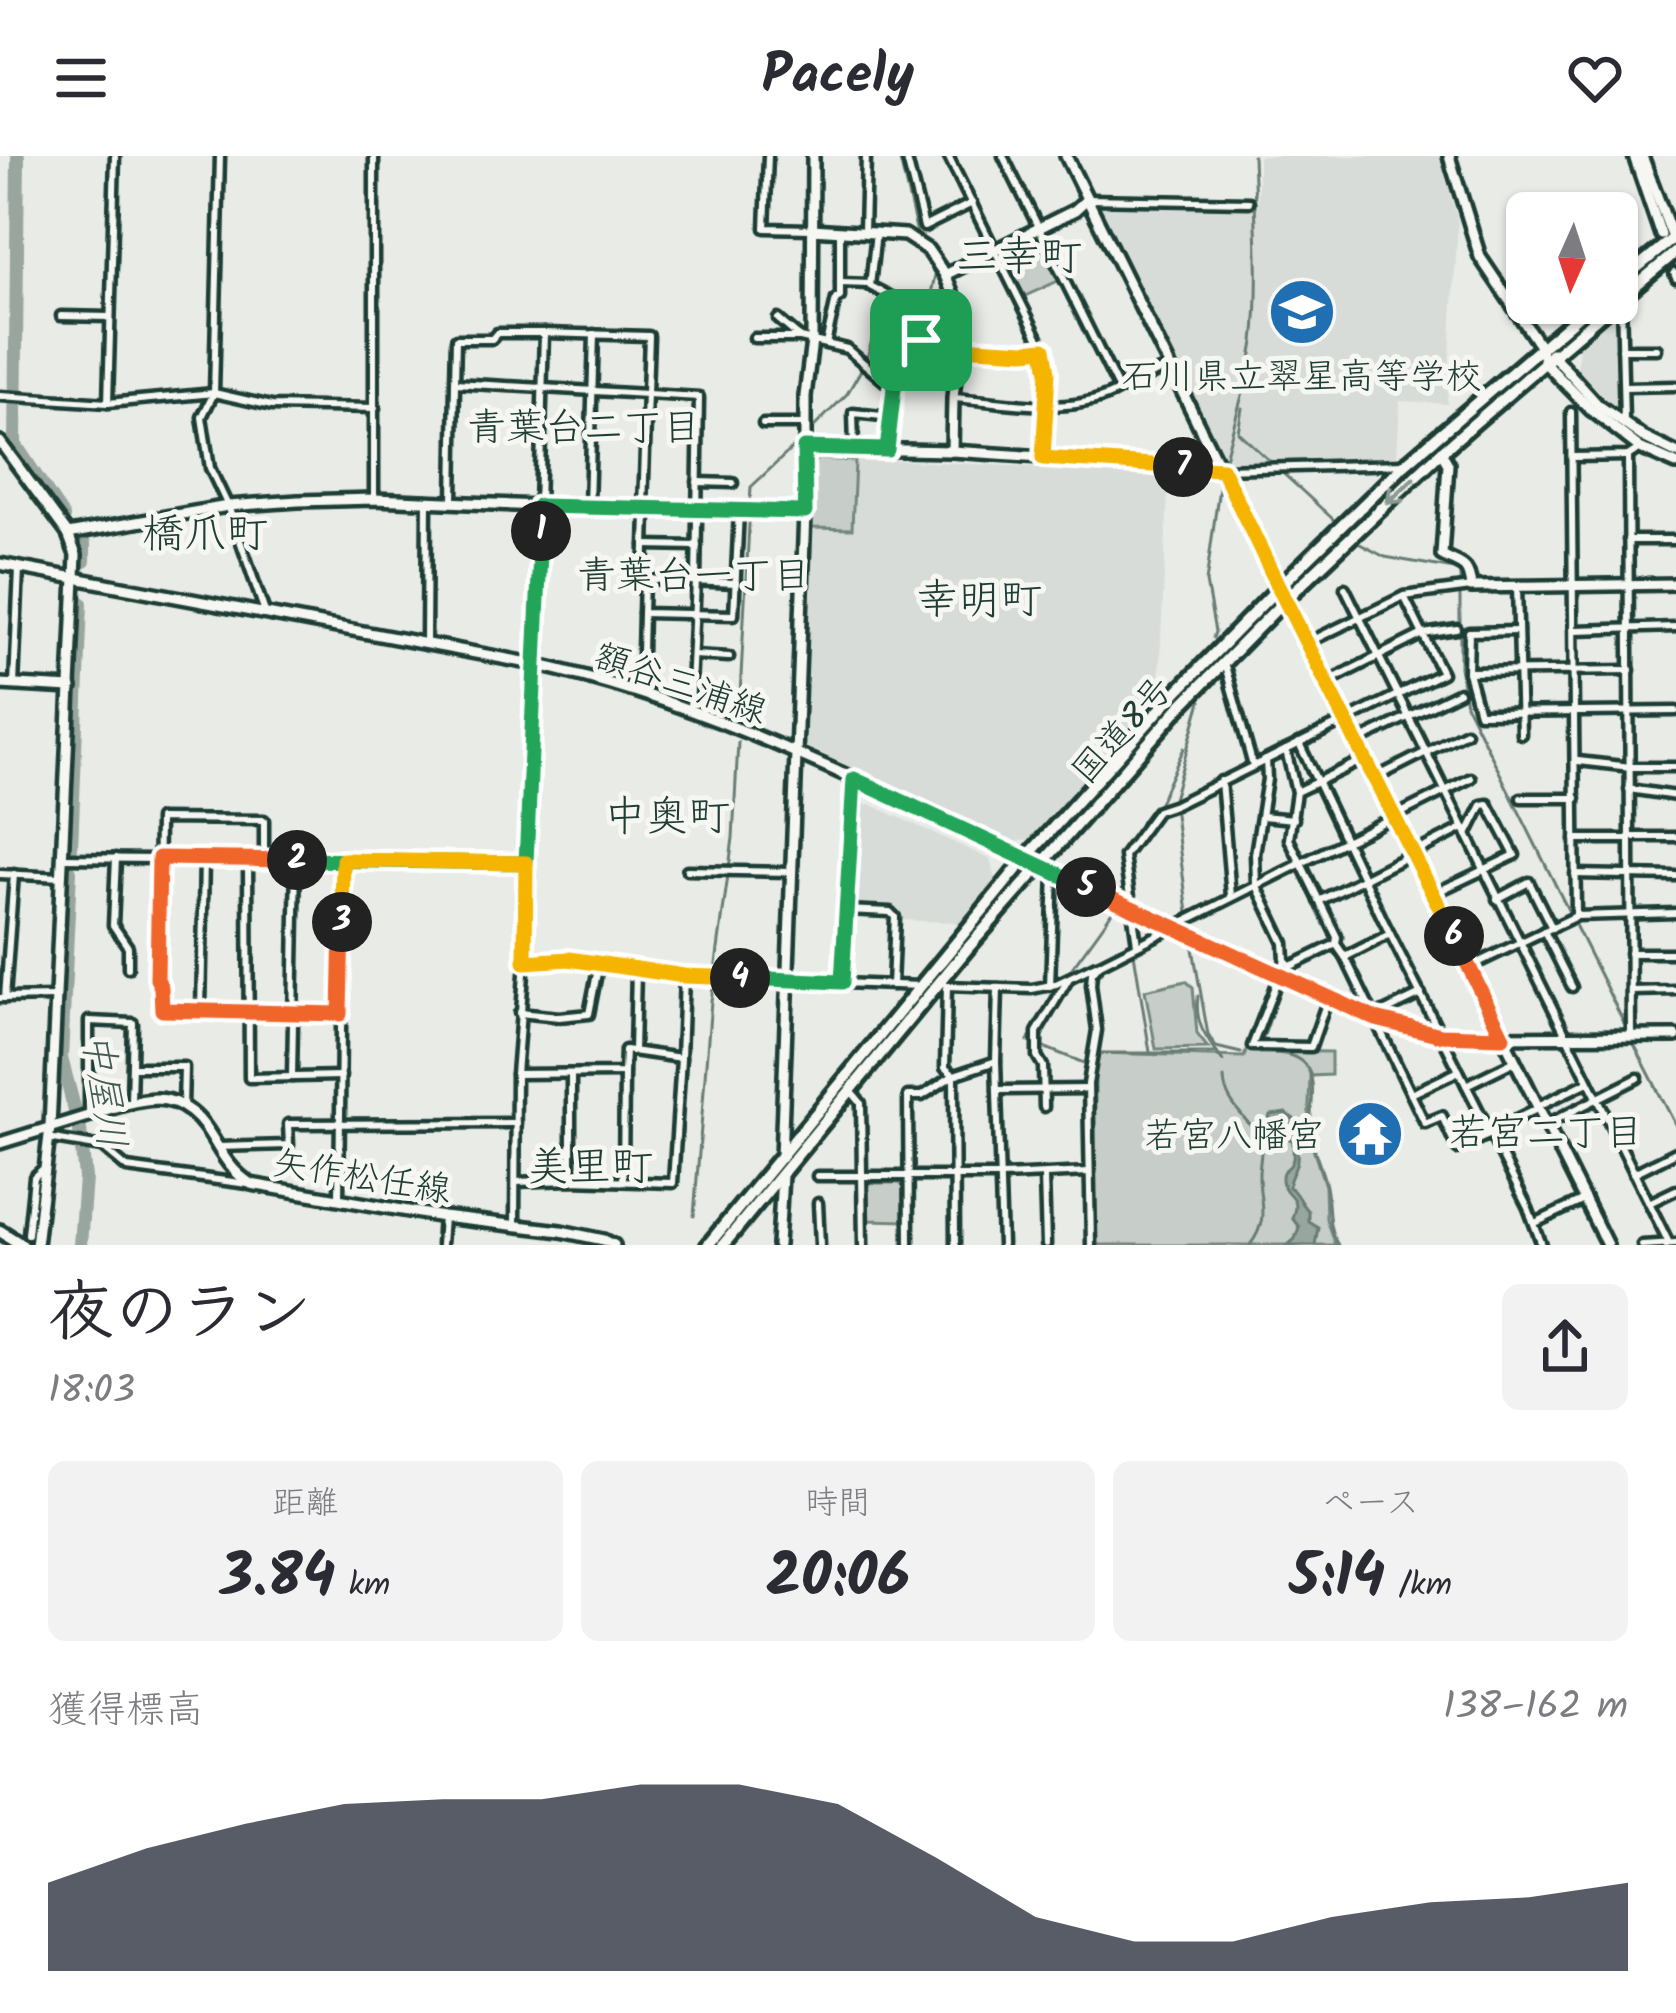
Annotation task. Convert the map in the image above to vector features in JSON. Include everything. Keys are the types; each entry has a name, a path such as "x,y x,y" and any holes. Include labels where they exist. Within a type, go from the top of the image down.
{"highway":[{"name":"国道8号","path":"1638,277 1672,240"},
{"path":"1638,267 1672,240"},
{"name":"国道8号","path":"708,1245 1025,860 1166,704 1405,464 1567,324"},
{"name":"国道8号","path":"723,1245 1039,865 1179,708 1441,452 1589,324"},
{"path":"0,1231 25,1240"}],"street":[{"path":"108,403 115,156"},
{"path":"220,156 214,394 202,417 203,430 210,468 265,613"},
{"path":"374,156 374,499"},
{"path":"768,156 765,228 870,231 909,238 921,244 945,275 958,308 960,345 952,451"},
{"path":"778,1245 813,156"},
{"path":"866,156 870,284"},
{"path":"906,156 924,227 972,203"},
{"path":"948,156 1044,349 1048,372 1043,458"},
{"path":"1003,156 1119,390"},
{"path":"1066,156 1607,1245"},
{"path":"1449,156 1480,257 1549,359 1591,410 1640,448 1676,464"},
{"path":"1638,156 1672,240"},
{"path":"945,275 1075,210 1087,199 1249,202"},
{"path":"826,344 840,297 840,230"},
{"path":"840,283 870,284 913,304 922,329 918,353 906,360 894,388 887,450"},
{"path":"61,316 110,317"},
{"path":"778,319 806,340"},
{"path":"1619,324 1624,425"},
{"path":"453,501 455,339 492,338 497,333 649,336 641,692"},
{"path":"515,1224 516,1074 525,962 542,513 538,506 544,333"},
{"path":"590,506 594,334"},
{"path":"754,338 806,340 847,350 894,388"},
{"path":"921,340 1044,349"},
{"path":"1622,349 1657,349"},
{"path":"1549,359 1624,425 1676,453"},
{"path":"953,398 1082,405 1171,366"},
{"path":"455,383 699,397 690,708"},
{"path":"1624,387 1676,386"},
{"path":"4,397 108,403 214,394 272,406 375,408"},
{"path":"854,449 853,409 892,417"},
{"path":"1571,412 1576,916"},
{"path":"763,424 854,449 1222,469 1405,464"},
{"path":"0,442 68,534 76,555 49,1133 36,1245"},
{"path":"1573,457 1628,456 1640,448"},
{"path":"1441,452 1448,464 1442,555 1462,562 1469,572 1465,587"},
{"path":"1628,456 1631,1035"},
{"path":"697,482 733,483"},
{"path":"68,534 228,506 374,499 805,512"},
{"path":"426,643 427,500"},
{"path":"643,614 734,615 745,509"},
{"path":"1628,540 1676,540"},
{"path":"645,545 697,546"},
{"name":"額谷三浦線","path":"0,564 534,664 690,708 1373,1017 1441,1035 1676,1036"},
{"path":"14,685 19,568"},
{"path":"644,579 736,583"},
{"path":"1307,643 1404,596 1465,587 1676,584"},
{"path":"1517,586 1521,734"},
{"path":"1345,588 1666,1245"},
{"path":"1137,944 1124,856 1157,811 1442,673 1404,596"},
{"path":"1575,630 1676,627"},
{"path":"1327,682 1423,634 1457,629"},
{"path":"1518,631 1469,632 1468,672 1479,712 1676,711"},
{"path":"693,655 729,657"},
{"path":"1224,662 1253,766"},
{"path":"1468,672 1630,670"},
{"path":"0,684 71,688"},
{"path":"1356,742 1460,692"},
{"path":"1375,778 1466,732"},
{"path":"1299,743 1542,1245"},
{"path":"1286,750 1297,792 1289,839 1425,1123 1442,1115 1457,1149 1588,1082"},
{"path":"1297,792 1365,759"},
{"path":"1266,760 1256,884 1284,943 1285,960 1252,1046 1311,1047 1328,996"},
{"path":"1576,761 1676,767"},
{"path":"955,1245 954,1076 945,1068 944,983 1050,986 1472,778"},
{"path":"842,982 854,779"},
{"path":"1221,782 1231,896"},
{"path":"1629,789 1676,796"},
{"path":"1521,798 1576,798"},
{"path":"1319,901 1464,832 1481,806 1488,804 1515,855 1432,894"},
{"path":"1261,816 1294,819"},
{"path":"264,860 264,820 159,819 157,979 162,1010 340,1014"},
{"path":"1575,838 1676,837"},
{"path":"63,858 526,863"},
{"path":"116,858 113,925 128,947 128,968"},
{"path":"201,1011 204,859"},
{"path":"248,860 249,1078 340,1076"},
{"path":"292,1077 296,860"},
{"path":"339,1200 343,860"},
{"path":"686,870 793,872"},
{"path":"1050,986 1054,872"},
{"path":"0,874 62,877"},
{"path":"14,874 3,998 56,998"},
{"path":"1575,874 1676,877"},
{"path":"1497,899 1529,883 1572,987"},
{"path":"846,910 890,912 895,917 892,985"},
{"path":"1469,967 1576,916 1676,913"},
{"path":"1345,957 1390,934"},
{"path":"1285,960 1292,966 1336,944"},
{"path":"1630,953 1676,953"},
{"path":"525,962 569,959 684,976 921,986"},
{"path":"519,1013 589,1014 599,963"},
{"path":"1091,1245 1088,1088 1097,1030 1091,986 1092,973 1100,964"},
{"path":"634,1051 636,969"},
{"path":"515,1182 674,1183 684,976"},
{"path":"1044,1106 1037,1032 1070,976"},
{"path":"998,988 1001,1245"},
{"path":"1630,991 1676,990"},
{"path":"1373,1017 1421,994"},
{"path":"82,1117 89,1021 133,1024 131,1102"},
{"path":"622,1181 625,1050 681,1058"},
{"path":"909,1245 908,1096 922,1096 954,1076 996,1061"},
{"path":"1466,1085 1515,1061"},
{"path":"49,1133 131,1102 157,1099 182,1107 184,1067 132,1066"},
{"path":"1411,1094 1459,1071"},
{"path":"516,1074 624,1072"},
{"path":"571,1074 571,1180"},
{"path":"1547,1124 1638,1078"},
{"path":"997,1090 1088,1088"},
{"path":"851,1090 861,1103 863,1245"},
{"name":"矢作松任線","path":"182,1107 197,1118 237,1175 251,1184 515,1224 614,1245"},
{"path":"216,1147 289,1145 288,1124 516,1123"},
{"path":"0,1140 49,1133 102,1148 127,1168 251,1184"},
{"path":"1634,1173 1676,1152"},
{"path":"25,1240 34,1177 45,1167"},
{"path":"817,1176 1089,1172"},
{"path":"1044,1175 1046,1245"},
{"path":"1649,1203 1676,1190"},
{"path":"1534,1224 1586,1199"},
{"path":"818,1203 820,1245"},
{"path":"441,1245 443,1216"},
{"path":"1642,1245 1676,1244"}],"shaded area":[{"name":"石川県立翠星高等学校","path":"1258,156 1440,156 1458,222 1447,404 1400,401 1397,459 1230,467 1098,205 1258,207"},
{"path":"1039,239 1060,280 1025,296 1004,257 1007,250"},
{"path":"1603,324 1618,324 1621,413 1577,371 1579,344"},
{"path":"809,459 1169,474 1158,702 1036,838 1013,842 803,745"},
{"path":"818,459 855,461 852,529 812,528 812,464"},
{"path":"855,804 870,804 990,859 996,879 959,926 898,920 892,910 856,909 850,903"},
{"path":"1186,981 1193,987 1197,1034 1208,1048 1156,1049 1145,990"},
{"path":"1269,985 1281,987 1260,1047 1265,1051 1331,1052 1331,1075 1310,1076 1308,1133 1325,1186 1326,1219 1335,1245 1095,1245 1095,1053 1244,1057"},
{"path":"1286,1113 1295,1120 1300,1136 1289,1187 1308,1211 1308,1221 1318,1227 1315,1245 1288,1245 1299,1227 1292,1218 1294,1200 1282,1180 1293,1160 1293,1141 1267,1126 1270,1115"},
{"path":"865,1185 905,1187 905,1221 866,1220"}],"waterway":[{"name":"中屋川","path":"18,156 15,444 63,517"},
{"path":"899,156 919,242"},
{"path":"1225,459 1254,342 1253,156"},
{"path":"921,251 935,275 929,303 921,306"},
{"path":"867,358 879,315 910,309"},
{"path":"809,432 847,394 861,370"},
{"path":"1242,408 1238,432 1335,521"},
{"path":"739,714 751,487 802,439"},
{"path":"1213,638 1206,582 1220,480"},
{"name":"中屋川","path":"81,540 84,561"},
{"path":"1360,544 1385,557 1460,570 1460,667 1466,705 1571,916"},
{"name":"中屋川","path":"71,848 81,603"},
{"path":"1190,928 1173,799 1201,701"},
{"path":"694,1216 711,1001 733,838 738,742"},
{"path":"1070,971 1115,906 1123,886 1119,855 1159,803 1184,748"},
{"name":"中屋川","path":"70,871 61,1058 80,1130 85,1178 80,1245"},
{"path":"1123,888 1125,898"},
{"path":"1128,913 1132,939"},
{"path":"1574,923 1625,1025"},
{"path":"1191,937 1208,1035 1216,1047 1241,1053"},
{"path":"1134,953 1150,1052"},
{"path":"1028,1041 1058,990"},
{"path":"1198,996 1200,1023 1223,1061"},
{"path":"1634,1044 1676,1126"},
{"path":"1041,1046 1089,1065"},
{"path":"1094,1059 1100,1053 1217,1053"},
{"path":"1260,1053 1295,1057 1309,1071 1311,1137 1338,1245"},
{"path":"1093,1072 1094,1218"},
{"path":"1224,1078 1231,1102 1260,1143 1262,1218 1250,1245"}],"place":[{"name":"石川県立翠星高等学校","path":"1302,312"},
{"name":"若宮八幡宮","path":"1370,1134"}],"district":[{"name":"三幸町","path":"1019,255"},
{"name":"青葉台二丁目","path":"584,426"},
{"name":"橋爪町","path":"205,532"},
{"name":"青葉台一丁目","path":"694,574"},
{"name":"幸明町","path":"979,598"},
{"name":"中奥町","path":"667,815"},
{"name":"若宮二丁目","path":"1546,1131"},
{"name":"美里町","path":"590,1165"}],"route":[{"path":"921,340 918,353 906,360 894,388 887,450 804,448 805,512 538,506 542,513 526,863 343,860 248,860 159,858 157,979 162,1010 340,1014 343,860 435,861 526,863 525,962 569,959 684,976 842,982 854,779 1376,1019 1441,1035 1503,1037 1222,469 1043,458 1048,372 1044,349 960,347 960,343 921,340"}]}
